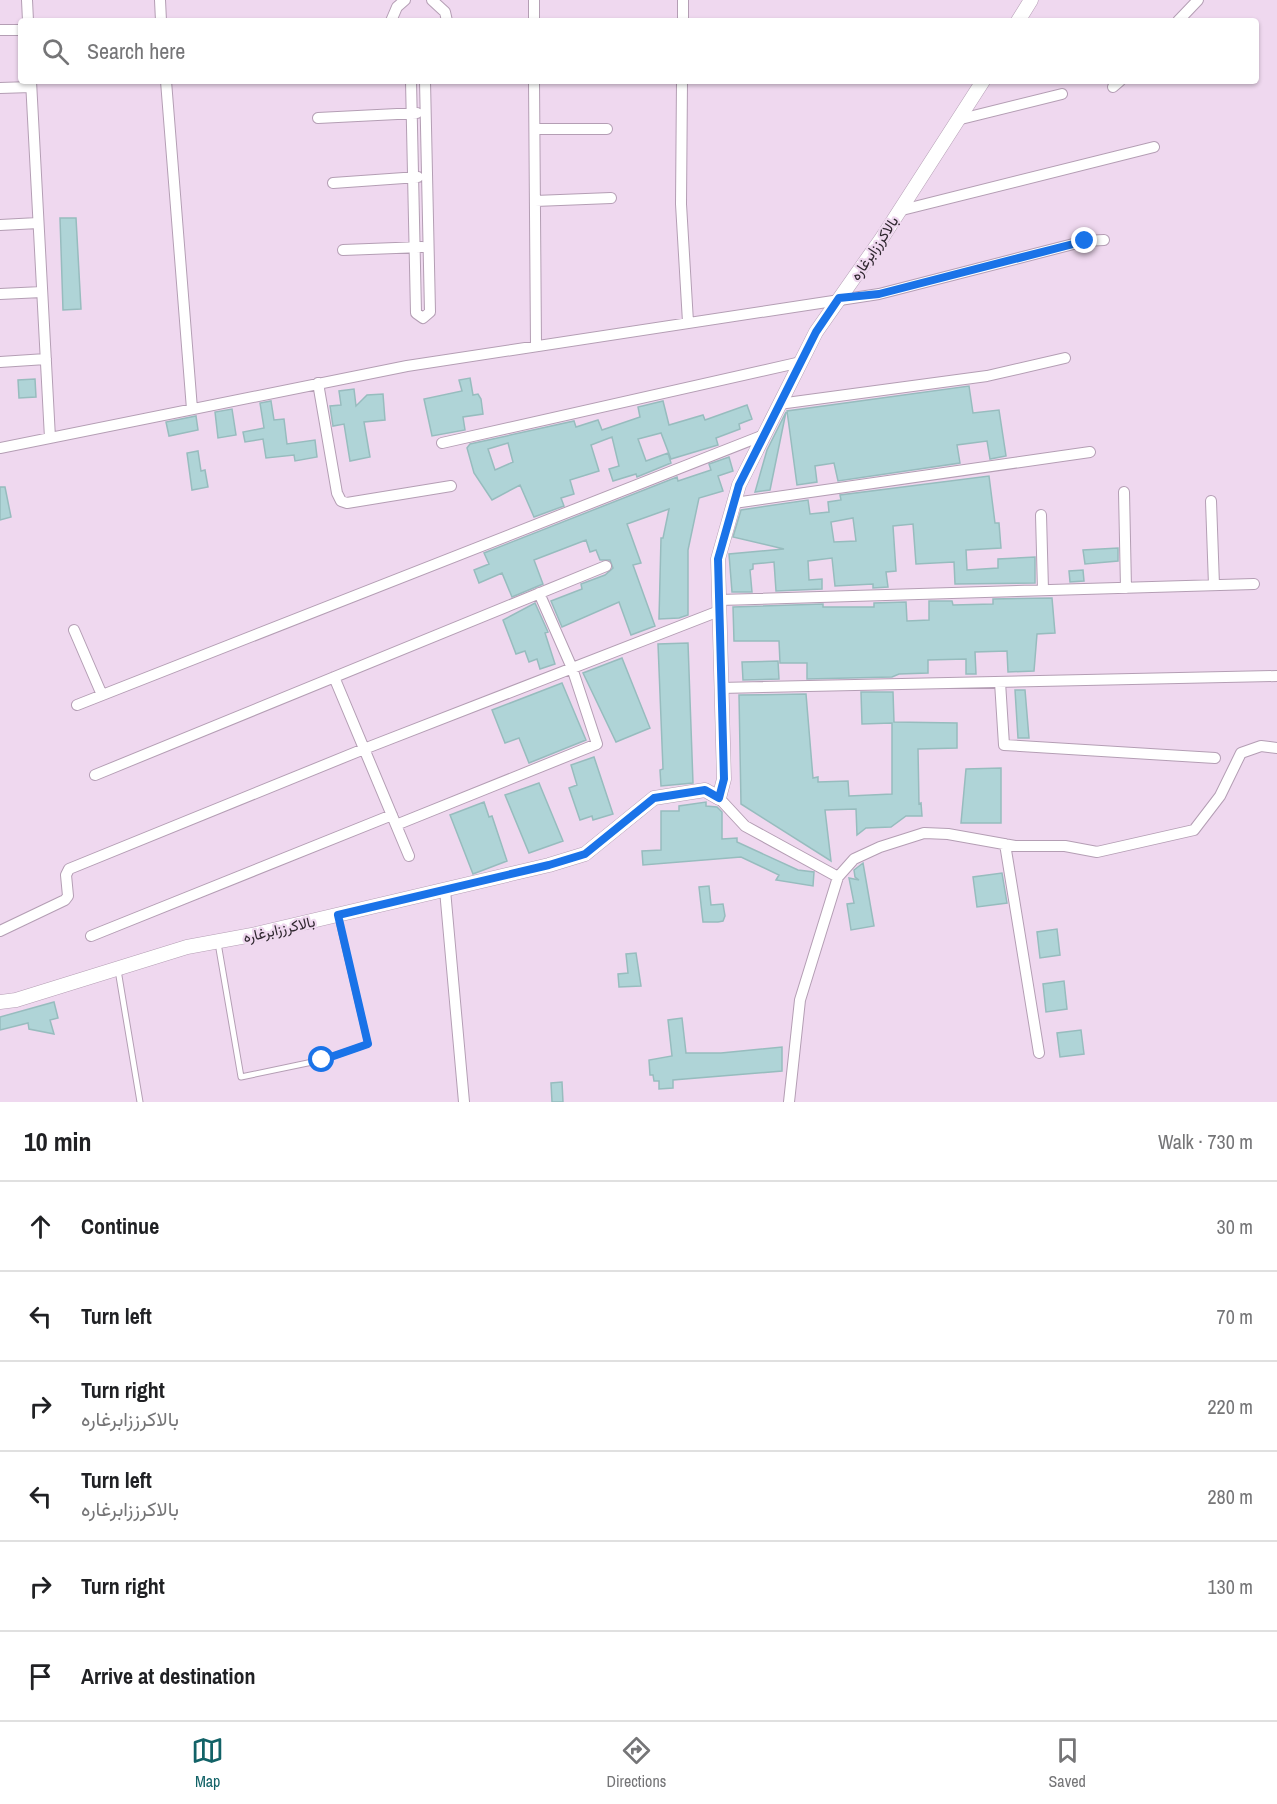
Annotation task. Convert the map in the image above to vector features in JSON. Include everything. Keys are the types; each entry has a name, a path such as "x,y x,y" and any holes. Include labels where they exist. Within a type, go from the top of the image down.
{"street":[{"path":"27,0 28,18"},
{"path":"160,0 161,18"},
{"path":"391,18 396,7 405,0"},
{"path":"432,0 445,12 446,18"},
{"path":"534,0 534,18"},
{"path":"683,0 683,18"},
{"path":"1020,18 1031,0"},
{"path":"1181,18 1198,0"},
{"path":"0,30 18,30"},
{"path":"0,88 31,84 50,438"},
{"path":"166,84 192,409"},
{"path":"411,84 416,313 418,317 423,318 430,312 425,84"},
{"path":"534,84 536,346"},
{"path":"682,84 681,204 688,322"},
{"name":"بالاکرززابرغاره","path":"0,1002 16,1000 187,947 338,915 549,865 585,854 654,798 705,790 719,798 724,779 718,559 739,485 816,332 961,119 981,84"},
{"path":"961,119 1062,94"},
{"path":"318,118 426,112"},
{"path":"535,129 607,129"},
{"path":"898,211 1154,147"},
{"path":"333,183 427,177"},
{"path":"535,201 611,198"},
{"path":"0,225 39,223"},
{"path":"0,448 318,383 536,346 839,298 879,294 1085,241 1104,240"},
{"path":"343,250 428,246"},
{"path":"415,280 429,280"},
{"path":"0,294 42,292"},
{"path":"780,404 987,376 1065,358"},
{"path":"0,362 46,359"},
{"path":"442,443 801,362"},
{"path":"318,383 337,493 341,501 348,503 451,486"},
{"path":"77,705 764,435"},
{"path":"734,503 1090,452"},
{"path":"1124,492 1126,588"},
{"path":"1211,501 1214,585"},
{"path":"1041,515 1043,590"},
{"path":"95,775 606,566"},
{"path":"0,931 64,900 68,896 66,875 69,868 572,668 719,606 1043,590 1254,584"},
{"path":"91,936 394,820 594,748 598,739 572,668 539,593"},
{"path":"74,630 102,695"},
{"path":"720,687 1277,676"},
{"path":"334,677 409,856"},
{"path":"1000,682 1004,745 1215,758"},
{"path":"789,1102 800,1000 838,877 854,859 880,847 924,833 948,834 1005,844 1065,846 1097,852 1194,830 1220,796 1241,753 1262,746 1277,748"},
{"path":"719,798 745,826 838,877"},
{"path":"1005,844 1039,1053"},
{"path":"445,890 464,1102"}],"lane":[{"path":"218,941 241,1077 322,1060 368,1044 338,915"},
{"path":"118,969 140,1102"}],"building":[{"path":"60,218 76,218 81,309 63,310"},
{"path":"470,378 473,395 478,394 481,399 483,414 463,417 465,430 432,436 424,399 462,391 459,380"},
{"path":"35,379 36,397 19,398 18,380"},
{"path":"969,386 973,413 999,410 1006,456 990,459 987,441 957,445 960,463 838,481 834,463 815,466 817,482 797,485 787,411"},
{"path":"354,389 356,406 367,395 383,394 385,420 364,422 370,457 350,461 344,424 333,426 330,406 341,405 339,391"},
{"path":"271,401 274,420 284,419 287,444 315,440 317,457 295,461 294,455 266,458 263,439 245,442 243,432 264,428 260,403"},
{"path":"663,401 669,425 703,415 705,420 747,405 752,419 739,424 740,429 716,438 718,445 671,459 661,433 638,439 646,461 668,453 671,463 637,477 636,474 613,481 609,469 619,466 612,437 591,445 599,471 570,480 574,494 561,498 564,506 534,517 520,485 492,500 474,473 467,448 470,444 574,421 576,427 598,420 602,430 640,417 638,407","holes":["508,443 513,462 495,470 488,449"]},
{"path":"232,409 236,435 218,438 215,412"},
{"path":"786,412 770,490 755,492 767,450"},
{"path":"196,416 198,430 169,436 166,422"},
{"path":"198,451 201,471 205,470 208,487 192,490 187,453"},
{"path":"729,457 733,471 718,476 723,491 699,498 688,550 688,615 659,619 661,538 663,538 669,509 627,524 641,563 633,565 655,626 631,635 619,602 562,627 551,601 582,589 581,584 605,575 613,568 610,560 600,560 596,550 590,552 586,540 534,560 543,584 512,597 502,573 479,583 474,570 489,564 484,553 677,477 678,481 711,470 709,464"},
{"path":"989,476 995,523 999,523 1001,548 966,550 967,570 998,568 998,559 1035,557 1035,583 955,584 954,562 916,564 913,524 893,526 896,571 886,572 888,587 873,588 873,584 835,586 832,558 808,561 809,580 822,579 822,589 776,591 774,562 753,564 753,569 750,570 752,592 732,592 729,554 784,549 733,537 741,510 808,500 810,514 829,512 828,502 841,500 840,495","holes":["853,518 856,541 834,542 831,522"]},
{"path":"0,487 5,487 11,517 0,520"},
{"path":"1118,548 1118,561 1085,564 1083,550"},
{"path":"1083,570 1084,581 1070,582 1069,571"},
{"path":"1052,598 1055,633 1037,634 1034,671 1008,672 1007,651 975,652 976,674 966,674 966,659 928,660 928,673 899,674 892,677 807,679 807,663 780,663 779,641 734,641 733,607 823,604 823,607 874,607 874,603 906,602 907,621 929,620 929,601 952,601 953,605 993,604 993,599"},
{"path":"535,603 548,632 545,633 555,664 540,669 537,659 529,662 525,651 516,654 503,620"},
{"path":"688,643 693,783 661,786 660,770 663,769 658,644"},
{"path":"622,658 650,728 616,742 583,673"},
{"path":"778,661 779,679 743,680 742,662"},
{"path":"562,683 586,740 529,763 519,738 505,743 492,710"},
{"path":"1015,690 1025,690 1029,738 1018,738"},
{"path":"861,692 893,692 894,722 957,723 957,748 918,749 919,804 921,803 922,816 906,816 891,827 866,828 857,835 856,809 825,810 831,861 741,804 739,695 806,694 813,778 818,777 818,782 848,781 849,796 892,794 892,723 862,724"},
{"path":"594,757 613,814 593,820 592,816 580,820 569,788 577,785 571,765"},
{"path":"1001,768 1001,823 961,823 966,769"},
{"path":"539,783 563,841 529,853 505,795"},
{"path":"484,802 489,817 492,816 507,861 473,874 450,815"},
{"path":"706,802 706,806 717,807 722,812 722,839 737,838 737,842 798,870 814,872 813,886 776,880 779,875 741,857 643,865 642,851 661,850 661,811 679,811 679,806"},
{"path":"863,863 874,926 851,930 847,904 854,903 849,878 859,880 855,877 854,870"},
{"path":"1002,873 1007,903 977,907 973,877"},
{"path":"709,886 711,905 723,904 725,916 723,921 703,922 699,887"},
{"path":"1057,929 1060,955 1040,958 1037,932"},
{"path":"636,953 641,986 619,987 618,974 628,973 626,954"},
{"path":"1064,981 1067,1009 1046,1012 1043,984"},
{"path":"54,1002 58,1018 50,1020 54,1034 29,1029 28,1023 0,1030 0,1017"},
{"path":"682,1018 686,1053 721,1053 782,1047 782,1071 673,1080 673,1088 659,1089 659,1081 654,1081 653,1075 650,1075 649,1060 672,1056 668,1020"},
{"path":"1081,1030 1084,1054 1060,1057 1057,1033"},
{"path":"562,1082 563,1102 552,1102 551,1083"}],"route":[{"path":"322,1060 368,1044 338,915 549,865 585,854 654,798 680,792 705,790 719,798 724,779 718,559 739,485 816,332 839,298 879,294 1085,241"}]}
